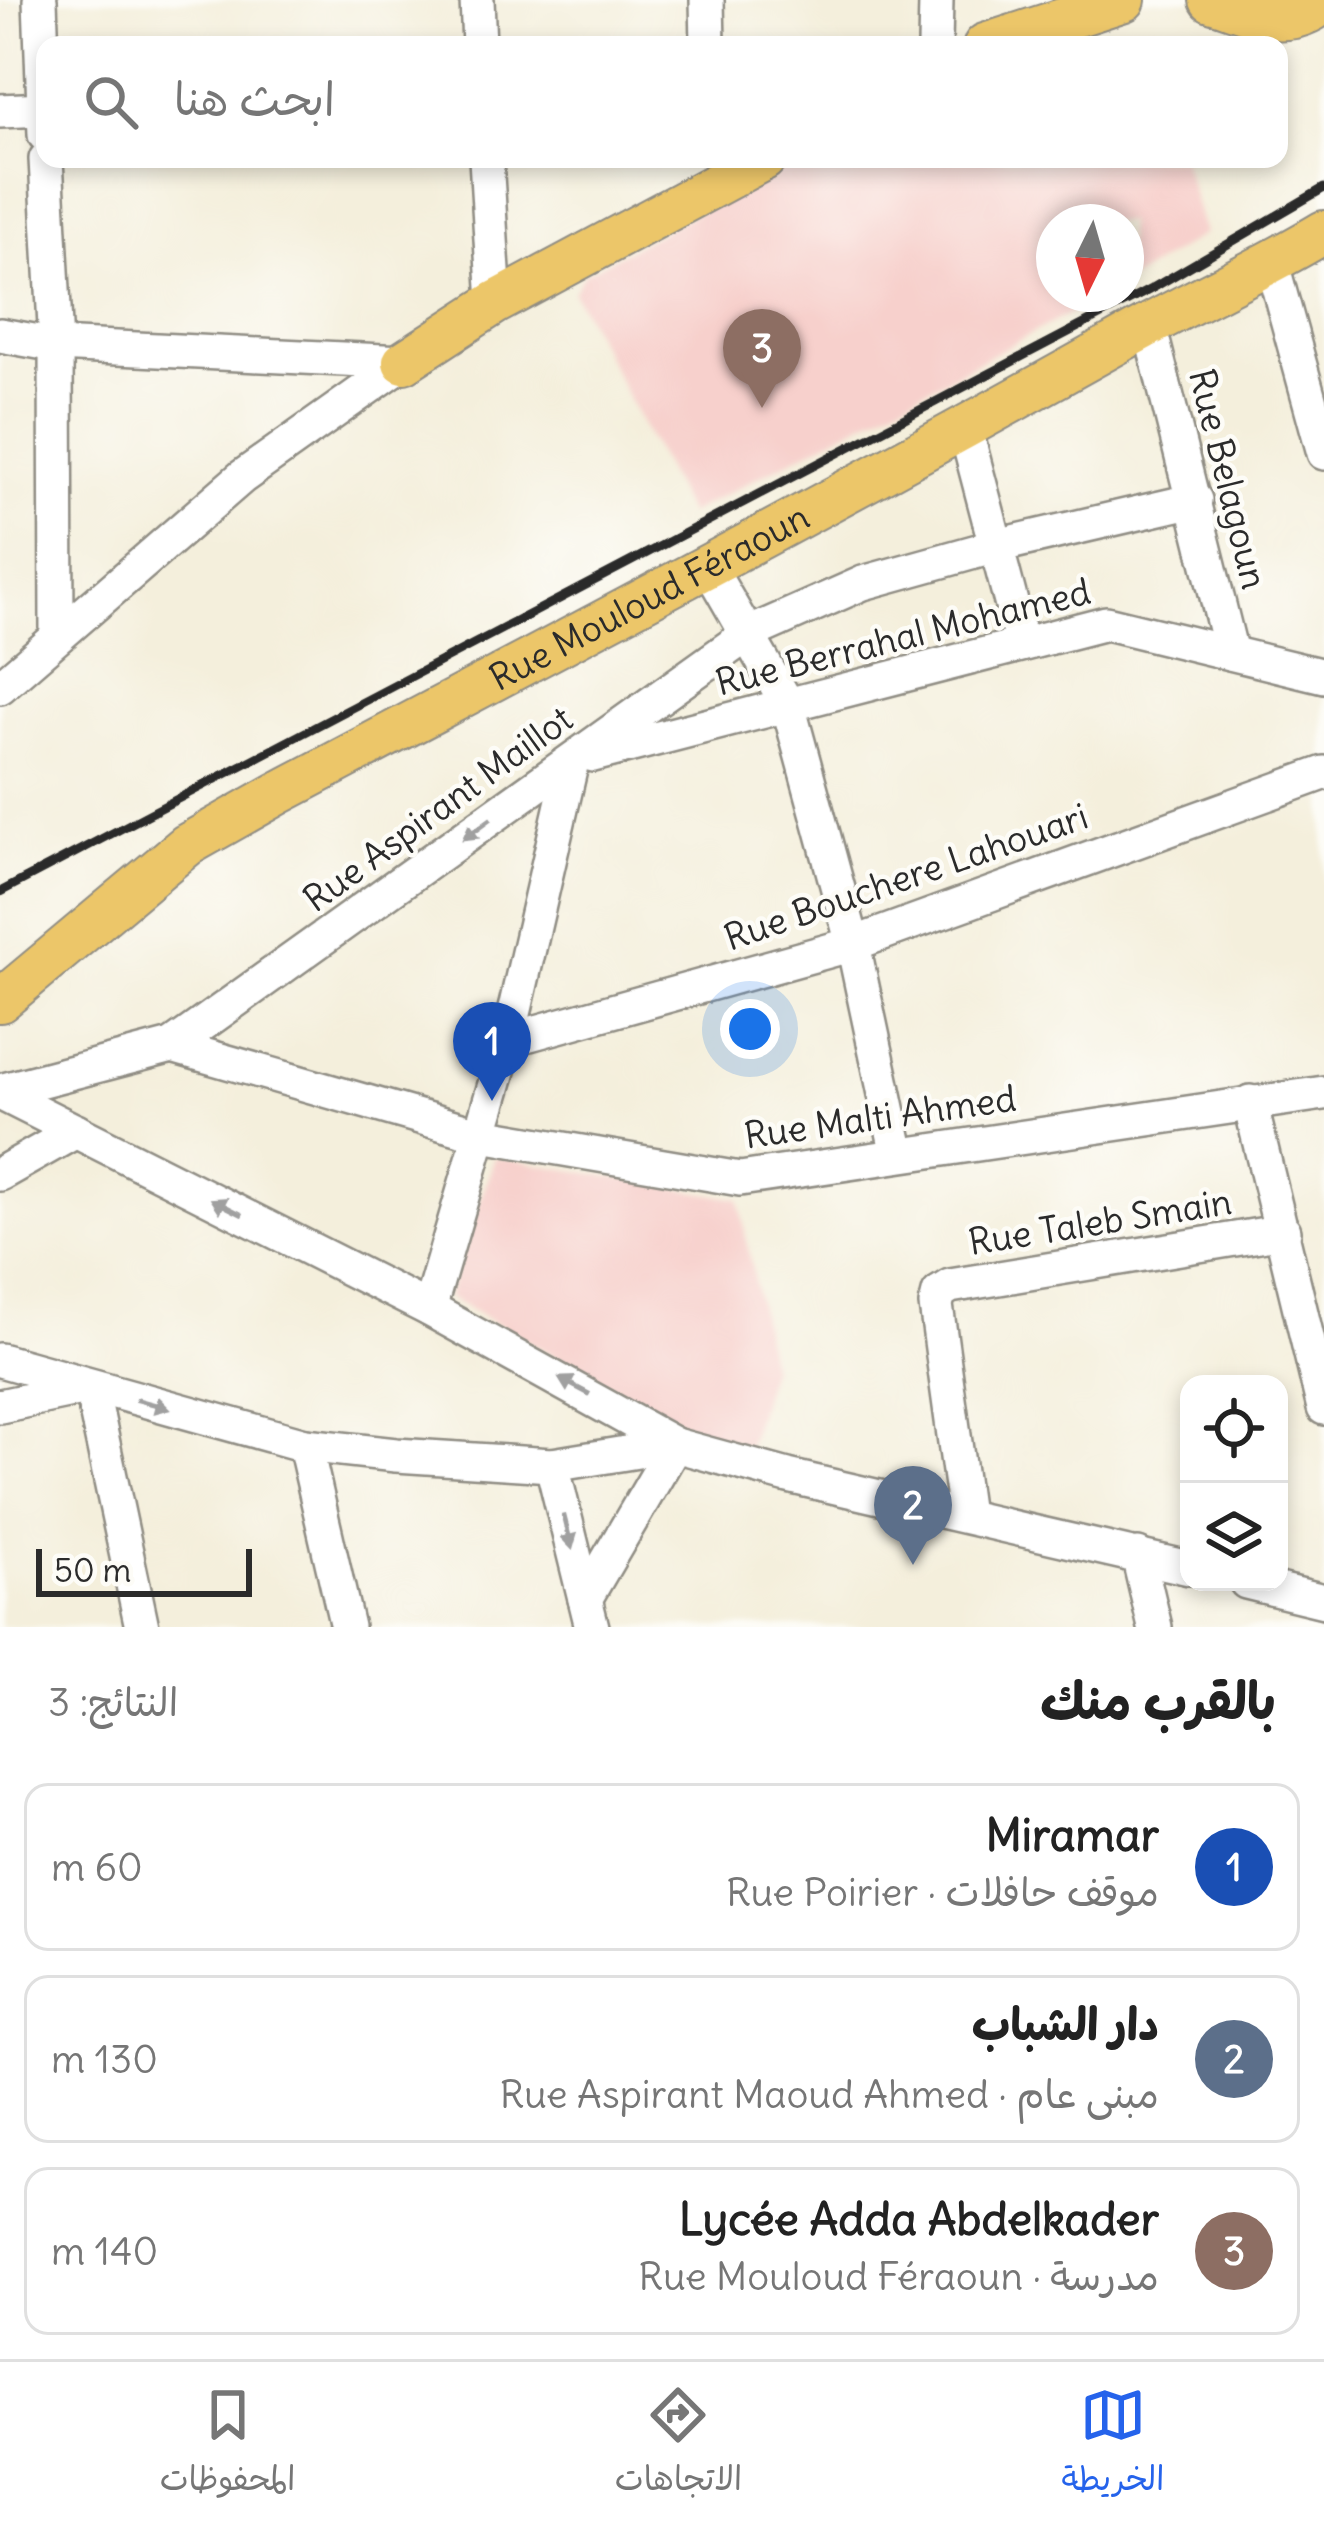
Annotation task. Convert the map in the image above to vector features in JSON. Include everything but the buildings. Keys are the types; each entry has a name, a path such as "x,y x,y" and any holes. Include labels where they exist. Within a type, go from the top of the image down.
{"main road":[{"path":"1013,36 1124,0"},
{"path":"1211,0 1284,20 1306,16 1324,2"},
{"path":"404,362 714,173"},
{"name":"Rue Mouloud Féraoun","path":"0,1001 187,845 1324,232"}],"street":[{"path":"40,0 41,36"},
{"path":"477,0 479,36"},
{"path":"706,0 708,36"},
{"path":"935,36 936,0"},
{"path":"0,111 36,109"},
{"path":"46,168 56,345 57,635"},
{"path":"487,168 495,303"},
{"path":"1272,264 1324,453"},
{"name":"Rue Belagoun","path":"1149,325 1232,653"},
{"path":"0,335 56,345 404,362"},
{"path":"0,687 242,477 404,362"},
{"path":"965,428 1022,644"},
{"name":"Rue Aspirant Maillot","path":"172,1046 748,634 863,583 996,546 1195,500"},
{"path":"708,566 788,705 853,944 898,1155"},
{"name":"Rue Berrahal Mohamed","path":"572,760 1106,622 1324,676"},
{"path":"429,1309 508,1040 572,760"},
{"name":"Rue Bouchere Lahouari","path":"508,1040 853,944 1324,773"},
{"path":"0,1092 172,1046"},
{"name":"Rue Malti Ahmed","path":"172,1046 482,1135 740,1179 1324,1094"},
{"path":"0,1092 429,1309 675,1445 788,1476 1180,1566"},
{"path":"1250,1102 1324,1408"},
{"path":"0,1174 76,1131"},
{"name":"Rue Taleb Smain","path":"965,1515 939,1293 950,1286 1284,1231"},
{"path":"0,1360 305,1444 396,1456 552,1465 675,1445"},
{"path":"0,1406 91,1387"},
{"path":"91,1387 142,1627"},
{"path":"305,1444 347,1627"},
{"path":"588,1613 675,1445"},
{"path":"552,1465 588,1613"},
{"path":"1138,1555 1155,1627"},
{"path":"1283,1591 1324,1601"}],"shaded area":[{"path":"778,168 1185,168 1204,234 1144,271 1144,204 1036,204 1036,312 1073,312 688,514 573,292 584,274"},
{"path":"495,1157 739,1199 770,1367 747,1449 685,1427 447,1297"}],"railway":[{"path":"0,892 1151,289 1324,188"}],"place":[{"name":"Lycée Adda Abdelkader","path":"762,408"},
{"name":"Miramar","path":"492,1101"},
{"name":"دار الشباب","path":"913,1565"}]}
